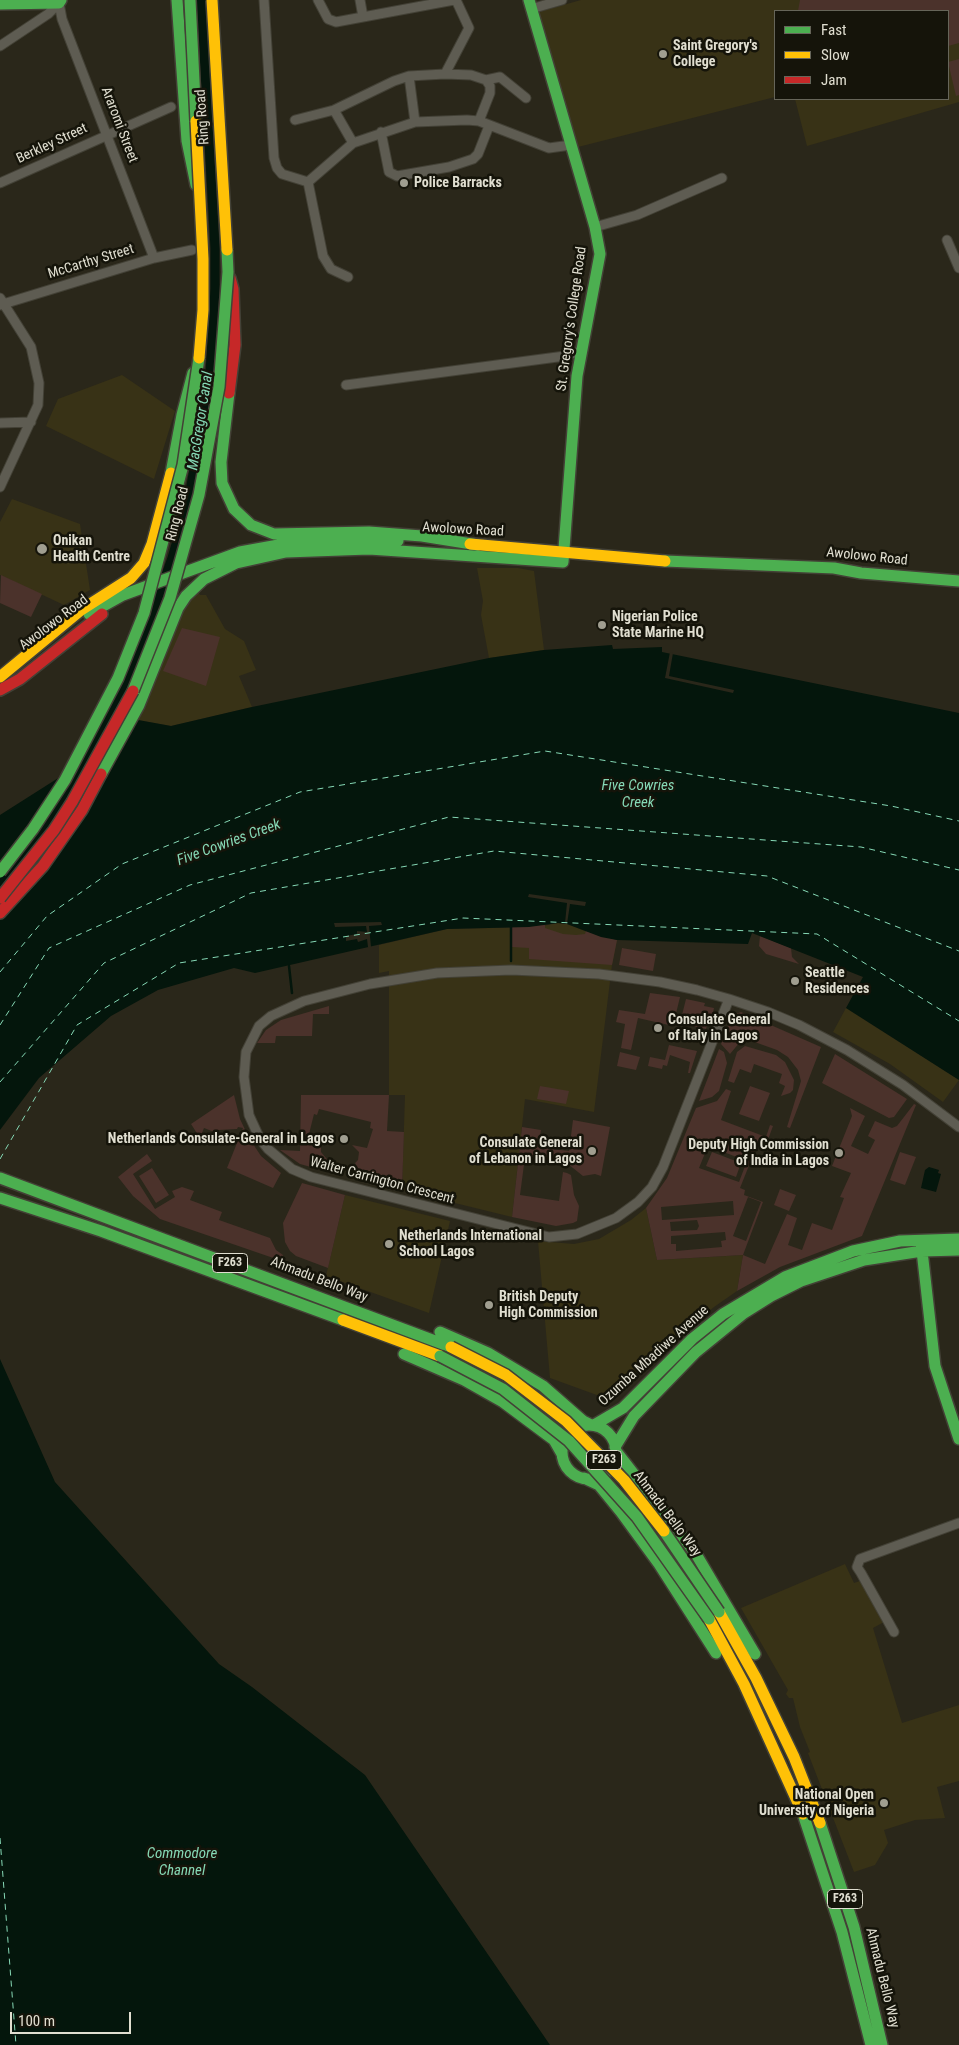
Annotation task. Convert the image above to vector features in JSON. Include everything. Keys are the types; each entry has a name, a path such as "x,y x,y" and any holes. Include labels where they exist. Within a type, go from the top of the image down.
{"main road":[{"path":"177,0 187,141 198,192"},
{"name":"Ring Road","path":"0,872 33,829 65,780 118,678 144,613 174,508 196,392 203,310 203,259 198,192 190,0"},
{"name":"Ring Road","path":"0,898 54,830 94,765 133,691 159,628 189,533 207,458 224,348 228,272 212,0"},
{"path":"0,4 60,1"},
{"name":"St. Gregory's College Road","path":"530,4 595,227 600,254 581,351 563,558"},
{"path":"228,272 233,290 235,326 234,354 222,448 222,483 228,500 242,518 263,531 285,535 336,532 422,536 478,544"},
{"path":"0,676 60,626 131,578 144,563 152,544 171,475 182,414 199,352"},
{"name":"Awolowo Road","path":"185,577 240,552 301,542 342,539 478,544 563,558 660,569 834,576 883,584 959,589"},
{"name":"Awolowo Road","path":"0,683 81,618 103,605 185,577 240,561 286,552 369,549 834,568 861,573 959,581"},
{"path":"0,913 43,866 82,810 139,705 172,629 178,608 194,586 218,571 240,561"},
{"name":"Awolowo Road","path":"0,690 20,679 92,620 141,592"},
{"name":"Ahmadu Bello Way","path":"4,1179 452,1347 506,1375 532,1393 566,1421 624,1480 656,1519 720,1612 756,1678 794,1757 821,1825 854,1927 882,2045"},
{"name":"Ahmadu Bello Way","path":"0,1198 101,1230 440,1356 503,1389 570,1441 637,1517 709,1619 744,1684 781,1761 822,1866 872,2045"},
{"name":"Ozumba Mbadiwe Avenue","path":"616,1449 634,1416 696,1352 744,1313 801,1281 833,1269 922,1245 959,1239"},
{"name":"Ozumba Mbadiwe Avenue","path":"592,1425 619,1412 692,1340 723,1314 755,1293 785,1277 833,1257 879,1245 922,1245 959,1250"},
{"path":"922,1245 935,1366 948,1413 959,1439"},
{"path":"280,1281 305,1282 452,1337 488,1353 544,1386 583,1421 605,1430 616,1449 696,1554 741,1627 791,1727 794,1757"},
{"path":"280,1298 302,1314 424,1361 464,1380 535,1424 554,1440 569,1470 592,1480 604,1491 659,1564 731,1678 767,1746 781,1761"},
{"path":"562,1454 563,1446 570,1433 583,1426 592,1425"},
{"path":"584,1478 599,1476 606,1472 615,1459 616,1449"}],"street":[{"path":"264,0 276,168 282,174 308,182"},
{"path":"318,0 328,19 336,22 455,0 469,28 445,74"},
{"path":"360,0 363,17"},
{"path":"530,4 562,0"},
{"path":"0,46 48,14 60,1"},
{"name":"Araromi Street","path":"60,1 62,19 154,258"},
{"path":"295,120 334,110 377,87 410,76 471,75 486,80 500,77 526,98"},
{"path":"410,76 414,122"},
{"path":"479,121 490,93 490,86 486,80"},
{"name":"Berkley Street","path":"0,183 171,107"},
{"path":"334,110 353,143"},
{"path":"308,182 353,143 414,122 479,121 550,148 571,145"},
{"path":"381,132 389,172 397,176 449,167 473,159 478,154 489,126"},
{"path":"595,227 637,215 722,178"},
{"path":"308,182 323,256 330,269 348,277"},
{"path":"947,240 959,268"},
{"name":"McCarthy Street","path":"2,302 154,258 192,250"},
{"path":"0,487 38,406 38,370 31,347 2,302"},
{"path":"346,384 565,356 581,351"},
{"path":"0,423 31,422"},
{"name":"Walter Carrington Crescent","path":"729,999 663,1167 652,1187 622,1215 602,1226 578,1234 549,1236 533,1233 311,1177 287,1166 268,1149 260,1139 250,1115 243,1065 250,1040 259,1026 271,1016 304,1001 370,984 407,977 467,971 560,971 660,982 729,999 799,1025 832,1042 903,1085 959,1128"},
{"path":"894,1632 860,1573 858,1567 860,1559 959,1523"}],"shaded area":[{"name":"Saint Gregory's College","path":"581,0 959,0 959,102 807,146 795,100 949,100 949,10 774,10 774,97 578,147 539,12"},
{"path":"800,0 959,0 959,43 949,46 949,10 798,10"},
{"path":"959,59 959,95 956,96 949,66 949,62"},
{"path":"122,375 175,411 154,479 46,426 58,399"},
{"name":"Onikan Health Centre","path":"12,499 80,524 90,590 64,605 0,575 0,522"},
{"path":"477,568 518,568 534,571 544,650 489,658 481,615 483,601"},
{"path":"1,575 42,594 31,617 0,603"},
{"path":"197,589 200,595 206,595 225,629 244,641 256,670 239,676 252,707 171,726 138,720 189,597"},
{"path":"182,628 220,637 206,686 163,671"},
{"path":"558,923 567,924 601,937 617,940 612,965 594,1112 525,1099 512,1217 402,1190 405,1095 389,1095 389,971 379,973 379,945 447,929 537,927"},
{"path":"545,925 545,928 563,934 585,934 586,931 617,940 612,965 529,959 529,948 512,947 512,926"},
{"path":"760,936 791,948 792,957 799,964 766,954 759,946"},
{"path":"622,948 656,954 653,971 619,965"},
{"path":"650,993 680,997 673,1026 638,1018 631,1050 621,1048 625,1024 616,1022 619,1010 645,1014"},
{"path":"686,999 705,1003 704,1006 714,1008 711,1022 708,1021 706,1029 680,1023"},
{"path":"329,1006 329,1014 313,1014 312,1036 276,1036 275,1043 257,1043 266,1030 281,1020"},
{"path":"846,1008 959,1080 943,1102 890,1064 833,1032"},
{"path":"741,1012 821,1047 790,1128 787,1127 801,1081 798,1070 788,1057 777,1050 749,1040 740,1042 730,1054 721,1044 733,1015"},
{"path":"669,1045 697,1051 690,1073 688,1073 690,1062 670,1055 667,1066 663,1065 662,1069 648,1066 650,1057 665,1060"},
{"path":"745,1046 776,1055 785,1062 794,1080 793,1090 781,1096 785,1086 779,1083 782,1074 754,1064 751,1073 740,1069 734,1083 728,1081 737,1052"},
{"path":"719,1049 724,1052 727,1063 719,1091 712,1097 699,1101"},
{"path":"620,1052 640,1057 636,1070 617,1066"},
{"path":"835,1054 907,1099 894,1117 889,1118 822,1083"},
{"path":"540,1086 569,1091 566,1104 537,1099"},
{"path":"750,1086 770,1093 759,1121 739,1114"},
{"path":"726,1089 731,1091 721,1120 766,1137 770,1125 773,1126 766,1145 758,1143 740,1188 745,1190 744,1195 763,1202 743,1255 657,1260 646,1208 667,1178 696,1108 717,1101","holes":["708,1146 747,1161 739,1182 699,1168","748,1197 761,1202 746,1241 733,1236","733,1201 734,1215 662,1220 661,1207","697,1220 699,1226 697,1230 671,1231 670,1222","725,1232 726,1240 721,1241 722,1247 676,1251 676,1244 671,1244 671,1236"]},
{"path":"234,1095 240,1119 249,1138 261,1156 281,1173 273,1188 227,1168 243,1128 218,1130 217,1133 204,1128 200,1138 191,1124"},
{"path":"301,1095 389,1095 387,1131 404,1132 402,1190 390,1188 392,1181 387,1180 388,1178 371,1175 367,1170 359,1170 355,1163 358,1160 359,1152 352,1145 367,1148 373,1129 370,1128 371,1122 319,1109 317,1115 314,1114 309,1134 325,1138 321,1146 321,1152 337,1171 336,1174 300,1164 280,1150 300,1151"},
{"path":"914,1104 916,1105 862,1236 780,1267 737,1291 743,1255 765,1264 787,1214 797,1218 788,1245 802,1250 812,1223 832,1230 844,1198 840,1197 851,1173 832,1166 852,1116 850,1108 865,1116 851,1146 868,1154 875,1140 868,1136 875,1121 892,1128 897,1126"},
{"path":"573,1120 610,1127 601,1176 595,1174 583,1176 568,1164 525,1157 520,1195 559,1201 563,1172 567,1173 571,1175 574,1195 579,1206 577,1221 556,1226 512,1217 522,1127 541,1130 538,1147 569,1151"},
{"path":"712,1152 741,1163 736,1177 706,1166"},
{"path":"900,1152 916,1157 905,1185 890,1180"},
{"path":"147,1154 152,1161 133,1174 155,1209 175,1197 172,1191 182,1187 194,1191 190,1200 222,1212 219,1220 270,1238 276,1250 283,1255 282,1261 160,1219 133,1196 118,1177"},
{"path":"152,1168 169,1195 156,1203 139,1176"},
{"path":"302,1183 345,1195 328,1268 296,1256 290,1251 285,1242 283,1223"},
{"path":"780,1189 796,1195 789,1211 774,1205"},
{"name":"Netherlands International School Lagos","path":"345,1195 450,1221 429,1313 326,1276"},
{"path":"646,1208 657,1260 743,1255 737,1291 714,1307 605,1398 550,1378 538,1241 574,1244 599,1239 631,1220"},
{"path":"845,1564 854,1583 860,1581 884,1622 873,1628 902,1723 959,1705 959,1781 937,1787 945,1818 915,1820 884,1830 888,1843 875,1865 854,1872 808,1753 810,1752 800,1727 793,1698 789,1698 786,1694 788,1690 741,1608"}],"water":[{"name":"Five Cowries Creek","path":"612,645 613,649 662,647 662,652 959,713 959,1080 846,1008 863,977 752,933 748,944 617,940 601,937 567,924 558,923 529,927 447,929 255,973 234,968 158,990 111,1016 39,1078 0,1130 0,815 85,761 132,728 138,720 171,726 252,707 489,658 544,650"},
{"path":"929,1167 939,1170 938,1173 941,1174 936,1192 921,1188 925,1170"},
{"name":"Commodore Channel","path":"0,1359 55,1482 219,1664 252,1687 365,1775 550,2045 0,2045"}],"pier":[{"path":"670,652 673,653 669,676 734,690 733,693 665,678"},
{"path":"529,894 586,902 585,906 570,904 567,924 565,923 567,903 528,897"},
{"path":"381,922 382,925 369,926 371,947 368,947 367,939 358,942 357,939 346,941 346,936 357,934 357,931 367,932 366,926 335,927 334,923"}],"waterway":[{"name":"MacGregor Canal","path":"85,761 133,668 172,558 187,506 209,391 215,289 215,248 201,0"},
{"path":"511,927 511,961"},
{"path":"289,966 292,993"}],"ferry route":[{"path":"0,972 47,916 122,864 300,792 545,751 891,806 959,821"},
{"path":"0,1025 49,948 190,885 449,817 861,847 959,870"},
{"path":"0,1082 104,963 251,893 494,851 767,876 959,951"},
{"path":"0,1159 77,1025 179,963 463,918 817,934 959,1021"},
{"path":"0,1838 16,2045"}],"traffic: fast":[{"path":"0,4 59,3 61,0"},
{"path":"177,0 187,141 196,185"},
{"path":"190,0 196,121"},
{"path":"529,0 595,227 600,254 577,376 563,562"},
{"path":"133,691 170,598 199,495 219,387 228,272 227,250"},
{"path":"0,872 33,829 65,780 118,678 144,613 183,465 199,358"},
{"path":"171,473 182,415 193,373"},
{"path":"229,393 221,462 222,483 234,509 251,525 274,534 369,532 422,536 478,545"},
{"path":"89,614 123,595 240,552 284,544 343,539 398,541"},
{"path":"232,564 286,552 369,549 563,562"},
{"path":"101,774 139,705 178,608 186,596 204,579 240,561"},
{"path":"665,561 834,568 861,573 959,581"},
{"path":"0,1178 451,1347"},
{"path":"0,1198 101,1231 343,1320"},
{"path":"594,1425 623,1408 692,1339 723,1314 785,1277 853,1251 900,1241 959,1239"},
{"path":"921,1242 935,1366 959,1439"},
{"path":"615,1447 634,1416 696,1352 744,1313 771,1296 801,1281 864,1260 922,1251 959,1250"},
{"path":"440,1332 488,1353 543,1386 583,1421 591,1425"},
{"path":"404,1354 464,1380 503,1402 554,1440 562,1454"},
{"path":"440,1356 503,1389 569,1441 637,1517 709,1619"},
{"path":"589,1425 599,1427 608,1433 614,1442 616,1452 614,1462 608,1471 599,1477 589,1479 579,1477 570,1471 564,1462 562,1452 564,1442 570,1433 579,1427 589,1425"},
{"path":"616,1451 696,1554 755,1654"},
{"path":"584,1478 599,1485 621,1512 659,1564 716,1653"},
{"path":"664,1531 719,1612"},
{"path":"803,1814 842,1932 871,2045"},
{"path":"820,1823 854,1927 882,2045"}],"traffic: slow":[{"path":"212,0 227,250"},
{"path":"196,121 203,259 203,310 199,358"},
{"path":"0,677 81,610 131,578 144,563 152,544 171,473"},
{"path":"470,544 665,561"},
{"path":"343,1320 440,1356"},
{"path":"451,1347 506,1375 566,1421 624,1480 664,1531"},
{"path":"719,1612 756,1678 794,1757 820,1823"},
{"path":"709,1619 744,1684 803,1814"}],"traffic: jam":[{"path":"229,393 235,345 233,289 230,278"},
{"path":"0,690 20,679 102,614"},
{"path":"0,898 54,830 72,802 133,691"},
{"path":"0,913 43,866 82,810 101,774"}],"place":[{"name":"Saint Gregory's College","path":"663,54"},
{"name":"Police Barracks","path":"404,183"},
{"name":"Onikan Health Centre","path":"42,549"},
{"name":"Nigerian Police State Marine HQ","path":"602,625"},
{"name":"Seattle Residences","path":"795,981"},
{"name":"Consulate General of Italy in Lagos","path":"658,1028"},
{"name":"Netherlands Consulate-General in Lagos","path":"344,1139"},
{"name":"Consulate General of Lebanon in Lagos","path":"592,1151"},
{"name":"Deputy High Commission of India in Lagos","path":"839,1153"},
{"name":"Netherlands International School Lagos","path":"389,1244"},
{"name":"British Deputy High Commission","path":"489,1305"},
{"name":"National Open University of Nigeria","path":"884,1803"}]}
